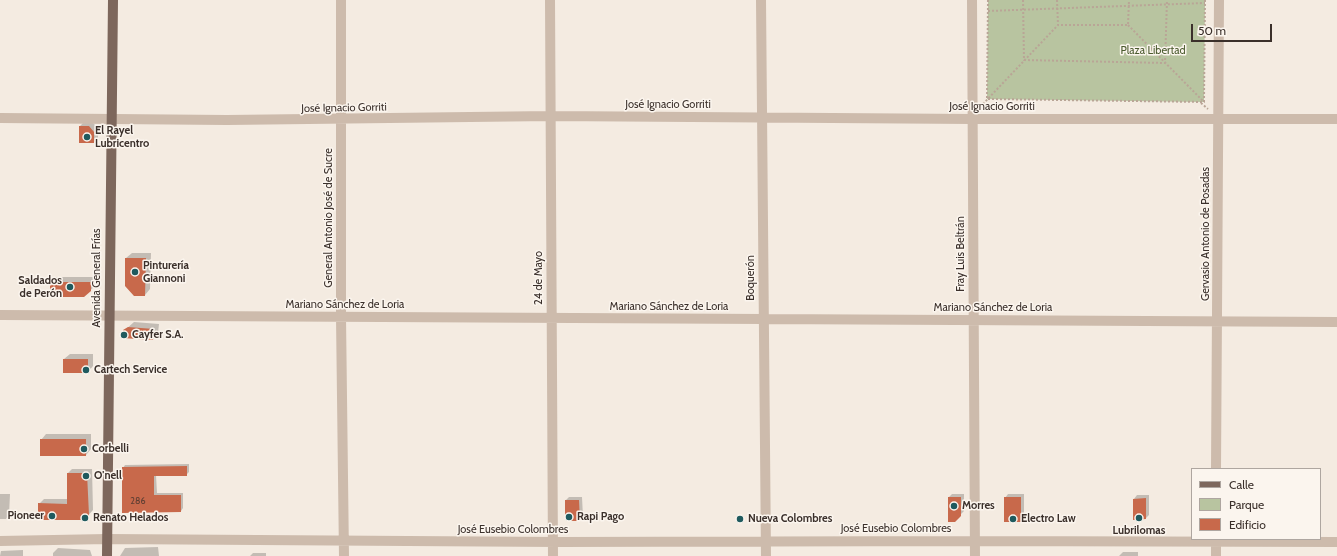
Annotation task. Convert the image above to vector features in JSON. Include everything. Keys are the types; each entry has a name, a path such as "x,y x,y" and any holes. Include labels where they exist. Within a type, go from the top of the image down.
{"main road":[{"name":"Avenida General Frías","path":"107,556 110,120 113,0"}],"street":[{"name":"General Antonio José de Sucre","path":"342,0 341,317 344,556"},
{"name":"24 de Mayo","path":"550,0 553,556"},
{"name":"Boquerón","path":"761,0 766,556"},
{"name":"Fray Luis Beltrán","path":"972,0 975,556"},
{"name":"Gervasio Antonio de Posadas","path":"1216,468 1219,0"},
{"name":"José Ignacio Gorriti","path":"0,118 110,120 341,120 551,116 972,119 1337,119"},
{"name":"Mariano Sánchez de Loria","path":"0,315 1337,322"},
{"name":"José Eusebio Colombres","path":"0,541 107,539 553,542 1216,540 1337,542"},
{"path":"1216,540 1216,556"}],"path":[{"path":"987,99 988,0"},
{"path":"1023,0 1024,60"},
{"path":"1057,0 1058,25"},
{"path":"1128,25 1129,0"},
{"path":"1165,62 1167,0"},
{"path":"988,11 1205,2 1204,102"},
{"path":"987,99 1058,25 1128,25 1204,102"},
{"path":"1024,60 1165,62"},
{"path":"987,99 1204,102"}],"green space":[{"name":"Plaza Libertad","path":"988,0 1205,0 1204,102 987,99"}],"building":[{"name":"El Rayel Lubricentro","path":"79,126 89,126 94,132 94,143 79,143"},
{"name":"Pinturería Giannoni","path":"125,258 146,258 145,296 134,296 125,286"},
{"name":"Saldados de Perón","path":"50,282 91,282 91,291 84,297 50,297"},
{"path":"128,327 154,329 153,340 122,338 123,330"},
{"path":"63,359 88,359 88,373 63,373"},
{"path":"40,439 86,439 86,456 40,456"},
{"path":"187,466 187,476 154,476 154,495 181,495 181,512 122,513 122,467"},
{"path":"67,473 87,473 89,515 85,520 38,520 38,503 67,504"},
{"name":"Morres","path":"948,497 961,497 961,516 955,522 948,522"},
{"path":"1004,497 1021,497 1021,522 1004,522"},
{"path":"1146,498 1146,519 1133,520 1133,499"},
{"path":"565,500 579,500 580,521 569,521 565,517"}],"place":[{"name":"El Rayel Lubricentro","path":"87,137"},
{"name":"Pinturería Giannoni","path":"135,272"},
{"name":"Saldados de Perón","path":"70,287"},
{"name":"Cayfer S.A.","path":"124,335"},
{"name":"Cartech Service","path":"86,370"},
{"name":"Corbelli","path":"84,449"},
{"name":"O'nell","path":"86,476"},
{"name":"Morres","path":"954,506"},
{"name":"Pioneer","path":"52,516"},
{"name":"Rapi Pago","path":"569,517"},
{"name":"Renato Helados","path":"85,518"},
{"name":"Lubrilomas","path":"1139,518"},
{"name":"Nueva Colombres","path":"740,519"},
{"name":"Electro Law","path":"1013,519"}]}
